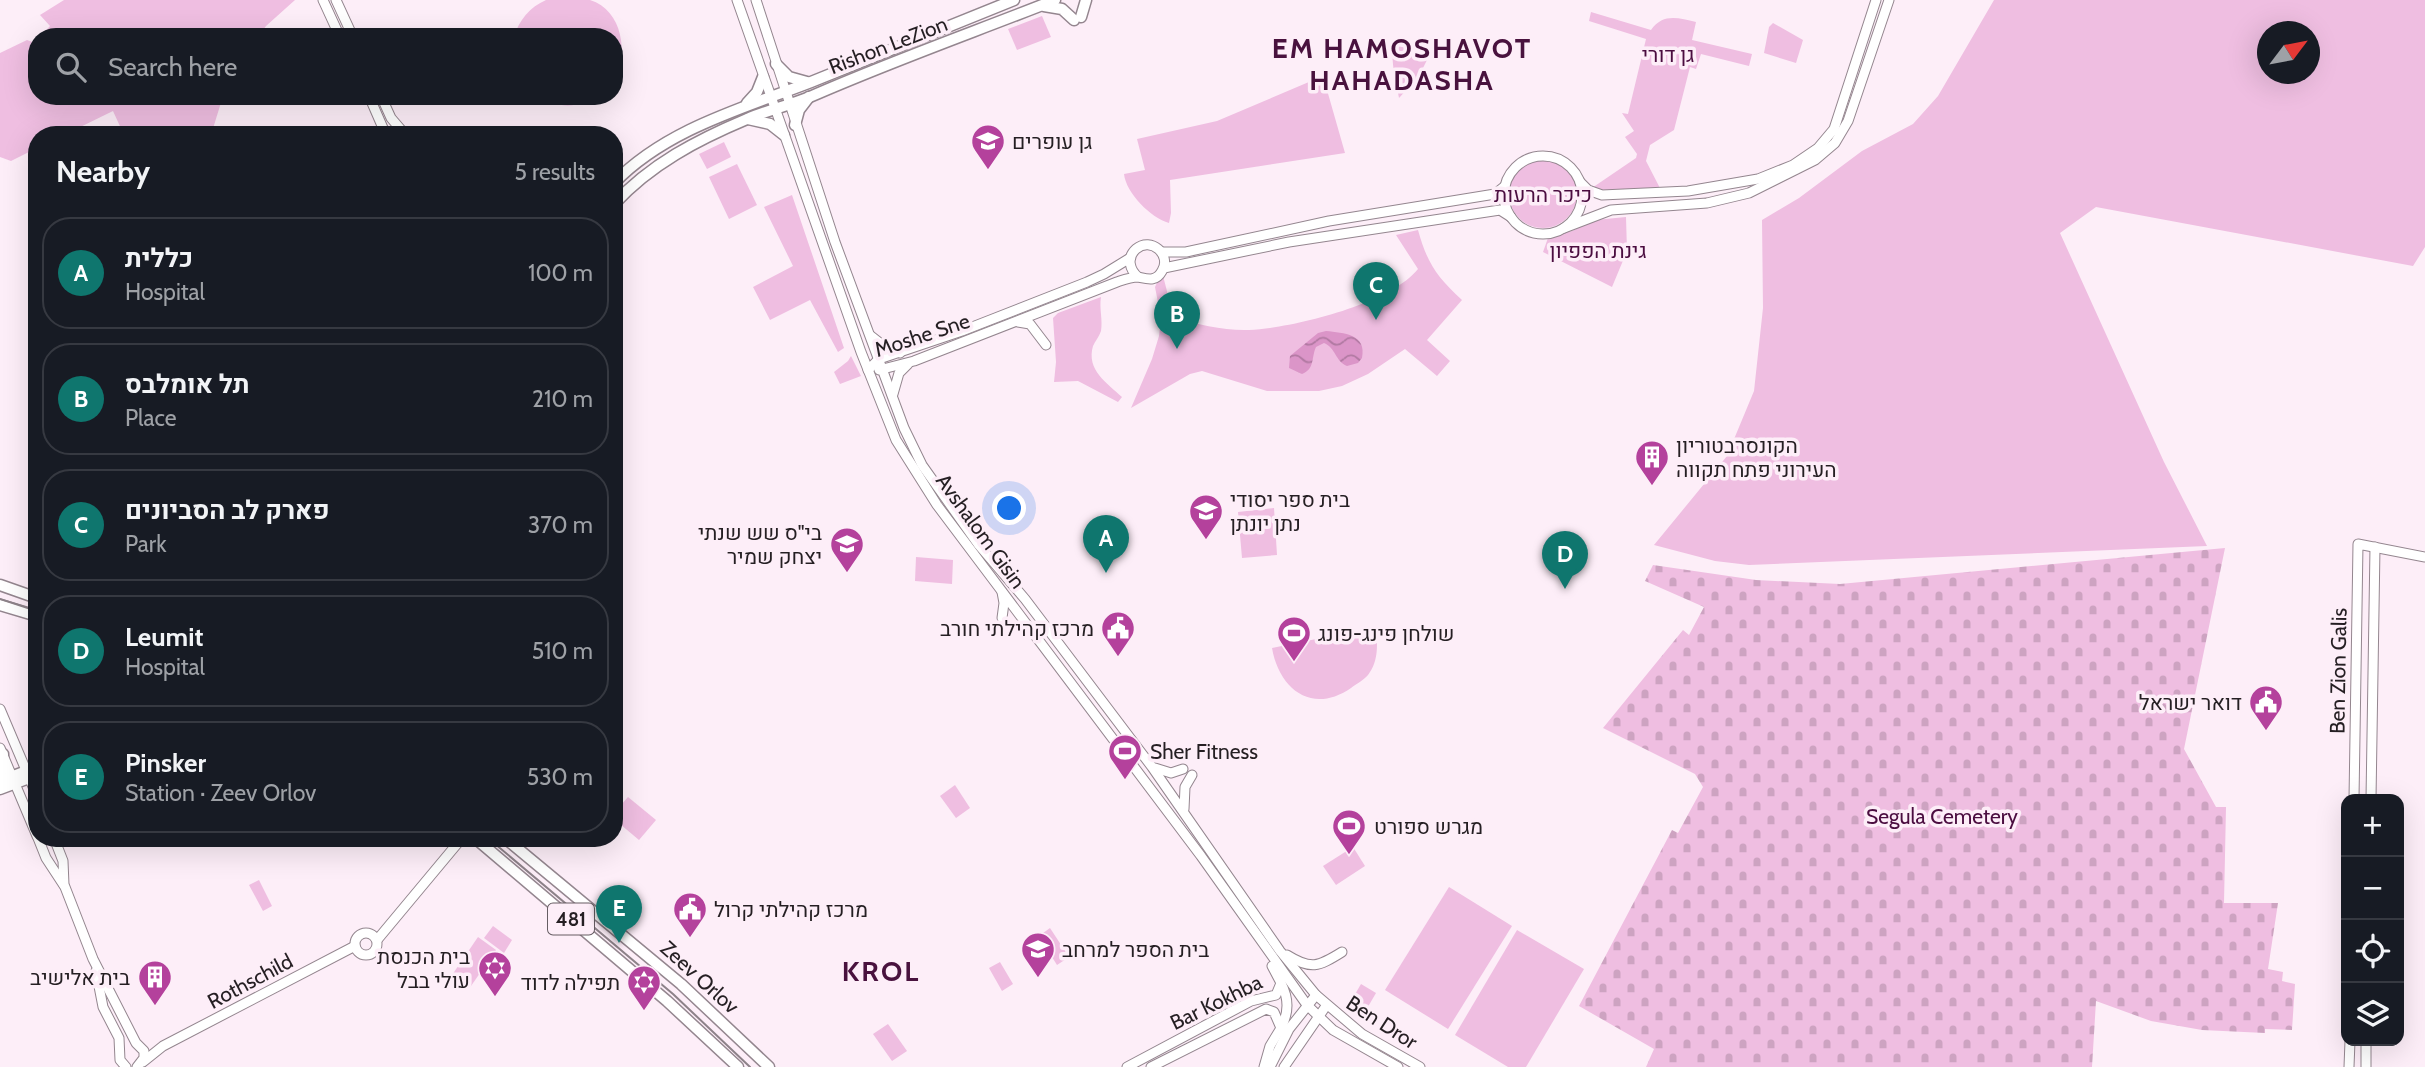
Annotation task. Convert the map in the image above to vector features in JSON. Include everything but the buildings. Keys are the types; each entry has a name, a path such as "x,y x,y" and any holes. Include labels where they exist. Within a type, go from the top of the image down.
{"main road":[{"name":"Rishon LeZion","path":"773,103 785,92 1014,0"},
{"name":"Rishon LeZion","path":"773,103 788,104 809,97 1055,0"},
{"path":"1041,5 1060,8 1077,19 1086,0"},
{"path":"776,64 789,77 810,82"},
{"path":"623,175 647,155 678,136 752,100 763,77"},
{"path":"795,125 799,110 809,97"},
{"path":"739,108 773,103"},
{"path":"623,195 663,160 748,119 773,103"},
{"path":"748,119 769,124 784,135"},
{"path":"0,585 28,595"},
{"path":"0,605 28,613"},
{"path":"0,775 3,768 1,751"},
{"path":"0,789 28,774"},
{"path":"0,781 14,780"},
{"name":"Zeev Orlov","path":"486,847 667,1001 738,1067"},
{"name":"Zeev Orlov","path":"516,847 681,984 769,1067"}],"street":[{"path":"323,0 336,28"},
{"path":"336,0 349,28"},
{"name":"Avshalom Gisin","path":"737,0 868,370 897,440 937,505 1201,856 1307,1005 1318,1016"},
{"name":"Avshalom Gisin","path":"755,0 835,242 904,428 922,465 978,544 1025,599 1152,767 1280,951 1326,1006"},
{"path":"1511,218 1505,203 1505,186 1510,174 1518,164 1543,155 1566,163 1588,190 1602,195 1688,191 1758,180 1793,165 1818,148 1834,129 1876,0"},
{"path":"1164,268 1162,253 1153,246 1136,248 1130,258 1131,269 1138,277 1150,280 1164,268 1289,242 1500,210 1526,230 1535,233 1553,232 1611,210 1691,205 1749,193 1815,160 1835,143 1848,121 1889,0"},
{"path":"373,105 382,126"},
{"path":"385,105 397,126"},
{"path":"1564,228 1579,210 1582,199 1580,181"},
{"path":"1162,253 1186,252 1329,221 1495,194 1505,186"},
{"name":"Moshe Sne","path":"868,370 879,359 1087,282 1130,258"},
{"name":"Moshe Sne","path":"868,370 883,370 914,361 1117,282 1138,277"},
{"path":"1009,323 1030,324 1046,345"},
{"path":"869,335 900,353"},
{"path":"892,396 899,373 914,361"},
{"name":"Ben Zion Galis","path":"2354,794 2358,544 2375,547 2371,794"},
{"path":"2375,547 2425,557"},
{"path":"1000,587 1004,603 1002,618"},
{"path":"0,709 28,762"},
{"path":"1,751 28,815"},
{"path":"1152,767 1161,772 1187,772 1183,796 1184,811"},
{"path":"41,847 65,887 93,959 145,1054 140,1065"},
{"path":"57,847 65,887"},
{"path":"374,937 387,928 454,847"},
{"path":"364,933 374,937 376,949 369,955 359,952 355,946 358,936 364,933"},
{"name":"Rothschild","path":"140,1065 162,1047 355,946"},
{"name":"Bar Kokhba","path":"1127,1067 1251,1001 1276,995 1281,983 1265,948"},
{"path":"1280,951 1302,964 1317,966 1342,952"},
{"path":"93,959 103,1007 114,1027 121,1049 122,1065"},
{"path":"1264,1067 1270,1046 1286,1017 1288,1004 1281,983"},
{"path":"1270,1067 1289,1029 1316,995"},
{"path":"1284,1067 1326,1006"},
{"name":"Ben Dror","path":"1326,1006 1362,1034 1420,1067"},
{"name":"Bar Kokhba","path":"1151,1067 1259,1010 1274,1012 1280,1028"},
{"name":"Ben Dror","path":"1318,1016 1333,1030 1398,1067"},
{"path":"1298,1045 1307,1034 1315,1030 1333,1030"},
{"path":"121,1049 129,1042 150,1049 162,1047"},
{"path":"2349,1067 2350,1046"},
{"path":"2366,1046 2366,1067"}],"green space":[{"path":"64,0 295,0 265,28 48,28 50,26 40,15"},
{"path":"546,0 590,0 610,13 618,28 518,28 535,6"},
{"path":"1994,0 2425,0 2425,247 2413,266 2096,207 2060,233 2164,462 2207,546 1749,565 1715,561 1654,545 1727,456 1754,391 1763,308 1762,220 1799,198 1862,151 1913,124 1938,96"},
{"name":"גן דורי","path":"1591,12 1651,30 1666,19 1696,22 1692,40 1752,54 1749,66 1701,54 1696,69 1690,67 1674,130 1650,145 1646,161 1662,192 1602,195 1589,190 1636,158 1637,154 1625,137 1634,131 1622,113 1628,114 1646,39 1589,21"},
{"path":"1042,16 1051,37 1017,50 1008,29"},
{"path":"1773,23 1803,40 1796,63 1764,53 1769,27"},
{"path":"28,40 28,105 220,105 214,126 120,126 113,111 82,126 28,126 28,152 11,161 0,157 0,53"},
{"path":"1393,45 1420,51 1432,50 1419,76 1399,98 1393,66"},
{"path":"1323,76 1345,153 1170,180 1169,223 1147,210 1129,189 1124,174 1145,170 1137,139 1217,121"},
{"path":"724,142 731,157 707,169 699,154"},
{"name":"כיכר הרעות","path":"1536,160 1550,160 1562,165 1572,175 1577,194 1572,213 1562,223 1550,228 1536,228 1524,223 1514,213 1509,201 1509,187 1514,175 1524,165"},
{"path":"737,164 757,205 729,219 709,177"},
{"path":"792,195 844,348 838,352 810,300 770,320 753,287 793,266 764,207"},
{"name":"גינת הפפיון","path":"1626,217 1627,251 1612,287 1543,252 1548,238 1595,220"},
{"path":"1418,230 1434,269 1462,300 1427,340 1450,361 1437,376 1405,349 1368,374 1342,386 1319,391 1267,391 1202,371 1190,374 1131,408 1159,336 1161,318 1155,287 1162,272 1174,318 1230,329 1249,330 1290,325 1340,312 1405,282 1418,269 1396,235"},
{"path":"1101,297 1101,331 1093,346 1092,362 1104,381 1122,397 1118,402 1078,381 1054,382 1056,362 1053,318 1058,313"},
{"path":"851,356 861,376 840,384 834,372"},
{"path":"1274,508 1277,555 1242,558 1238,512"},
{"name":"Segula Cemetery","path":"2225,548 2184,749 2216,807 2226,807 2224,903 2278,903 2268,969 2283,972 2282,981 2295,984 2292,1030 2265,1029 2265,1033 2202,1030 2151,1021 2096,1001 2092,1067 1646,1067 1654,1049 1579,1006 1672,830 1678,833 1703,787 1695,774 1603,728 1683,630 1689,635 1704,607 1645,581 1653,565 1756,580 1840,584"},
{"path":"916,557 953,560 952,584 915,581"},
{"path":"1375,627 1377,651 1372,670 1337,696 1323,699 1300,694 1290,686 1276,663 1272,648"},
{"path":"955,785 970,808 956,818 940,796"},
{"path":"628,797 656,820 639,840 623,827 623,803"},
{"name":"מגרש ספורט","path":"1353,847 1365,866 1336,885 1323,866"},
{"path":"259,880 272,906 263,911 249,885"},
{"path":"1449,887 1512,926 1448,1029 1385,990"},
{"path":"493,926 512,940 504,953 484,938"},
{"path":"1050,928 1069,957 1057,965 1039,936"},
{"path":"1517,930 1584,969 1526,1067 1508,1067 1455,1035"},
{"path":"478,937 496,950 471,986 465,989 450,978"},
{"path":"1000,962 1013,984 1002,991 989,968"},
{"path":"1361,984 1376,993 1362,1017 1347,1008"},
{"path":"888,1024 907,1051 892,1061 873,1034"}],"water":[{"path":"1326,331 1347,334 1358,339 1363,350 1358,363 1347,366 1343,364 1324,343 1316,347 1311,366 1306,372 1302,374 1289,368 1290,356 1318,333"}],"tram line":[{"path":"0,599 28,608"},
{"path":"499,847 673,994 750,1067"}],"place":[{"name":"גן עופרים","path":"988,171"},
{"name":"פארק לב הסביונים","path":"1376,320"},
{"name":"תל אומלבס","path":"1177,349"},
{"name":"הקונסרבטוריון העירוני פתח תקווה","path":"1652,487"},
{"name":"בית ספר יסודי נתן יונתן","path":"1206,541"},
{"name":"כללית","path":"1106,573"},
{"name":"בי\"ס שש שנתי יצחק שמיר","path":"847,574"},
{"name":"Leumit","path":"1565,589"},
{"name":"מרכז קהילתי חורב","path":"1118,658"},
{"name":"שולחן פינג-פונג","path":"1294,663"},
{"name":"דואר ישראל","path":"2266,732"},
{"name":"Sher Fitness","path":"1125,781"},
{"name":"מגרש ספורט","path":"1349,856"},
{"name":"מרכז קהילתי קרול","path":"690,939"},
{"name":"Pinsker","path":"619,943"},
{"name":"בית הספר למרחב","path":"1038,979"},
{"name":"בית הכנסת עולי בבל","path":"495,998"},
{"name":"בית אלישיב","path":"155,1007"},
{"name":"תפילה לדוד","path":"644,1012"}],"district":[{"name":"EM HAMOSHAVOT HAHADASHA","path":"1402,64"},
{"name":"KROL","path":"881,971"}]}
